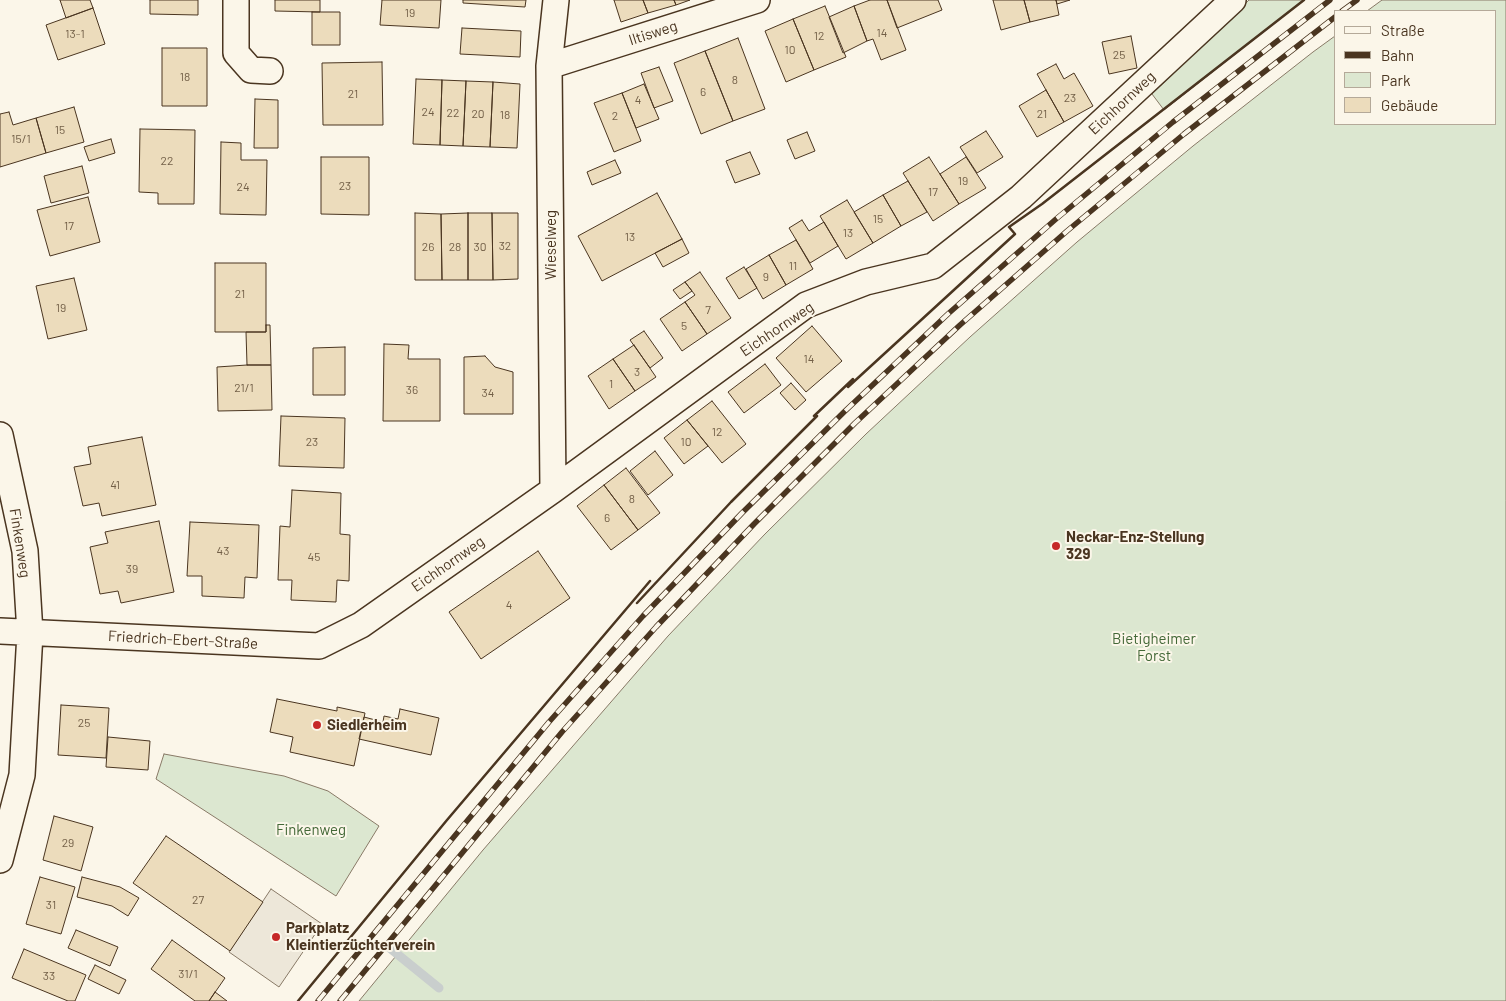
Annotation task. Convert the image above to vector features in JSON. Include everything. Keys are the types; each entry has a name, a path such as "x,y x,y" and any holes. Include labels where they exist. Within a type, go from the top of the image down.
{"street":[{"path":"236,0 236,53 251,70 270,70"},
{"name":"Wieselweg","path":"553,490 550,66 556,0"},
{"name":"Iltisweg","path":"550,66 756,0"},
{"name":"Eichhornweg","path":"361,626 553,490 806,305 866,282 933,266 1021,197 1233,0"},
{"name":"Finkenweg","path":"0,435 24,551 30,633 22,775 0,860"},
{"name":"Friedrich-Ebert-Straße","path":"0,631 319,646 361,626"}],"green space":[{"path":"1249,0 1304,0 1164,110 1152,94"},
{"name":"Bietigheimer Forst","path":"1382,0 1506,0 1506,1001 359,1001 483,850 668,636 765,534 866,434 970,337 1077,242 1193,146 1313,52 1334,37 1334,125 1496,125 1496,10 1368,10"},
{"name":"Finkenweg","path":"164,754 284,776 328,791 379,826 336,896 156,779"}],"shaded area":[{"name":"Parkplatz Kleintierzüchterverein","path":"271,889 322,924 279,987 229,952"}],"building":[{"path":"60,0 90,0 93,8 66,18"},
{"path":"150,0 198,0 198,15 150,14"},
{"path":"275,0 320,0 320,12 275,11"},
{"path":"382,0 441,0 439,28 380,25"},
{"path":"463,0 526,0 525,7 463,3"},
{"path":"614,0 643,0 648,13 621,22"},
{"path":"643,0 674,0 676,5 648,13"},
{"path":"674,0 690,0 676,5"},
{"path":"870,0 887,0 906,50 881,60 873,39 867,41 854,6"},
{"path":"887,0 938,0 942,10 897,28"},
{"path":"993,0 1024,0 1030,22 1001,30"},
{"path":"1024,0 1056,0 1059,15 1030,22"},
{"path":"1056,0 1070,0 1057,4"},
{"path":"825,6 846,57 814,70 793,19"},
{"path":"854,6 867,41 843,53 829,17"},
{"path":"93,8 105,44 58,60 46,25"},
{"path":"312,12 340,12 340,45 312,45"},
{"path":"793,19 814,70 786,82 765,31"},
{"path":"462,28 521,31 520,57 460,54"},
{"path":"1131,36 1137,68 1109,74 1102,42"},
{"path":"738,38 765,109 733,121 705,51"},
{"path":"162,48 207,48 207,106 162,106"},
{"path":"705,51 733,121 701,134 674,63"},
{"path":"382,62 383,125 323,125 322,63"},
{"path":"1056,64 1064,79 1074,73 1093,106 1064,122 1037,74"},
{"path":"659,67 673,101 654,108 641,73"},
{"path":"416,79 442,80 440,145 413,144"},
{"path":"442,80 466,81 463,146 440,145"},
{"path":"466,81 493,82 490,147 463,146"},
{"path":"493,82 520,84 517,148 490,147"},
{"path":"644,84 659,119 636,128 622,93"},
{"path":"1046,90 1064,122 1037,137 1019,106"},
{"path":"622,93 641,141 614,152 594,103"},
{"path":"255,99 278,100 278,148 254,148"},
{"path":"74,107 84,142 46,153 36,118"},
{"path":"9,112 13,125 36,118 46,153 0,167 0,114"},
{"path":"140,129 195,130 194,204 158,204 158,193 139,192"},
{"path":"986,131 1003,157 977,173 960,147"},
{"path":"807,132 815,151 795,159 787,140"},
{"path":"111,139 115,153 89,161 84,147"},
{"path":"221,142 241,143 241,160 267,160 266,215 220,214"},
{"path":"750,152 760,174 735,183 726,161"},
{"path":"321,157 369,157 369,215 321,214"},
{"path":"929,157 959,204 933,221 903,173"},
{"path":"966,157 986,188 959,204 940,174"},
{"path":"615,160 621,173 592,185 587,172"},
{"path":"82,166 89,193 51,203 44,176"},
{"path":"908,181 927,212 901,226 883,195"},
{"path":"657,193 682,239 602,281 578,236"},
{"path":"883,195 901,226 873,243 854,212"},
{"path":"88,197 100,242 50,256 37,210"},
{"path":"847,200 873,243 846,259 820,216"},
{"path":"415,213 441,214 442,280 415,280"},
{"path":"468,213 468,280 442,280 441,214"},
{"path":"468,213 492,213 493,280 468,280"},
{"path":"492,213 518,213 518,279 493,280"},
{"path":"802,220 809,231 824,222 838,246 810,263 789,228"},
{"path":"682,239 689,253 663,267 655,253"},
{"path":"796,240 813,269 786,285 769,255"},
{"path":"769,255 786,285 763,299 746,269"},
{"path":"215,263 266,263 266,332 215,332"},
{"path":"744,267 757,288 739,299 726,278"},
{"path":"700,272 731,318 707,334 685,302 695,295 685,282"},
{"path":"74,278 87,330 48,339 36,286"},
{"path":"685,282 692,291 680,299 673,290"},
{"path":"685,302 707,334 682,351 660,319"},
{"path":"266,325 270,325 271,365 247,365 246,332 266,332"},
{"path":"812,326 842,361 806,392 776,358"},
{"path":"644,331 663,358 650,368 630,340"},
{"path":"384,344 409,345 408,359 440,359 440,421 383,421"},
{"path":"634,345 656,377 635,391 613,359"},
{"path":"345,347 345,395 313,395 313,348"},
{"path":"485,356 495,367 513,372 513,414 464,414 464,357"},
{"path":"613,359 635,391 609,409 588,376"},
{"path":"765,364 781,385 744,413 728,392"},
{"path":"271,365 272,410 218,411 217,367"},
{"path":"791,383 806,400 795,410 780,393"},
{"path":"712,401 746,444 722,463 687,420"},
{"path":"281,416 345,418 344,468 279,466"},
{"path":"687,420 708,446 684,464 664,438"},
{"path":"142,437 156,505 102,516 99,503 83,506 74,467 91,464 88,447"},
{"path":"655,451 673,475 648,495 630,471"},
{"path":"626,468 660,513 638,530 604,485"},
{"path":"604,485 638,530 611,550 577,506"},
{"path":"292,490 341,493 340,534 350,535 349,581 337,580 336,602 291,600 292,580 278,580 280,526 290,527"},
{"path":"159,521 174,592 121,603 118,591 100,594 90,547 108,543 105,532"},
{"path":"190,522 259,525 257,578 245,577 244,598 202,596 202,576 187,576"},
{"path":"538,551 570,598 481,659 449,612"},
{"name":"Siedlerheim","path":"277,699 337,711 337,707 365,713 354,766 290,752 293,737 270,732"},
{"path":"61,705 109,708 106,758 58,755"},
{"path":"400,709 439,718 431,755 359,739 364,717 383,722 384,716 398,719"},
{"path":"108,737 150,741 148,770 106,767"},
{"path":"54,816 93,827 81,871 43,860"},
{"path":"166,836 263,902 230,951 133,883"},
{"path":"40,877 75,887 61,934 26,924"},
{"path":"82,877 120,887 139,898 128,916 112,906 77,897"},
{"path":"76,930 118,947 110,966 68,948"},
{"path":"172,940 225,978 209,1001 195,1001 151,969"},
{"path":"24,949 86,975 75,1001 68,1001 12,978"},
{"path":"95,965 126,980 119,994 88,979"},
{"path":"215,992 227,1001 209,1001"}],"waterway":[{"path":"386,945 439,988"}],"railway":[{"path":"318,1001 549,722 643,616 742,513 844,412 949,313 1056,219 1173,122 1330,0"},
{"path":"1343,10 1357,0"},
{"path":"340,1001 562,732 656,627 754,524 855,423 960,325 1067,231 1184,134 1334,18"}],"wall":[{"path":"848,387 1015,234 1009,227 1042,204 1304,0"},
{"path":"814,416 853,379"},
{"path":"637,603 731,502 817,416"},
{"path":"298,1001 447,820 650,581"}],"place":[{"name":"Neckar-Enz-Stellung 329","path":"1056,546"},
{"name":"Siedlerheim","path":"317,725"},
{"name":"Parkplatz Kleintierzüchterverein","path":"276,937"}]}
